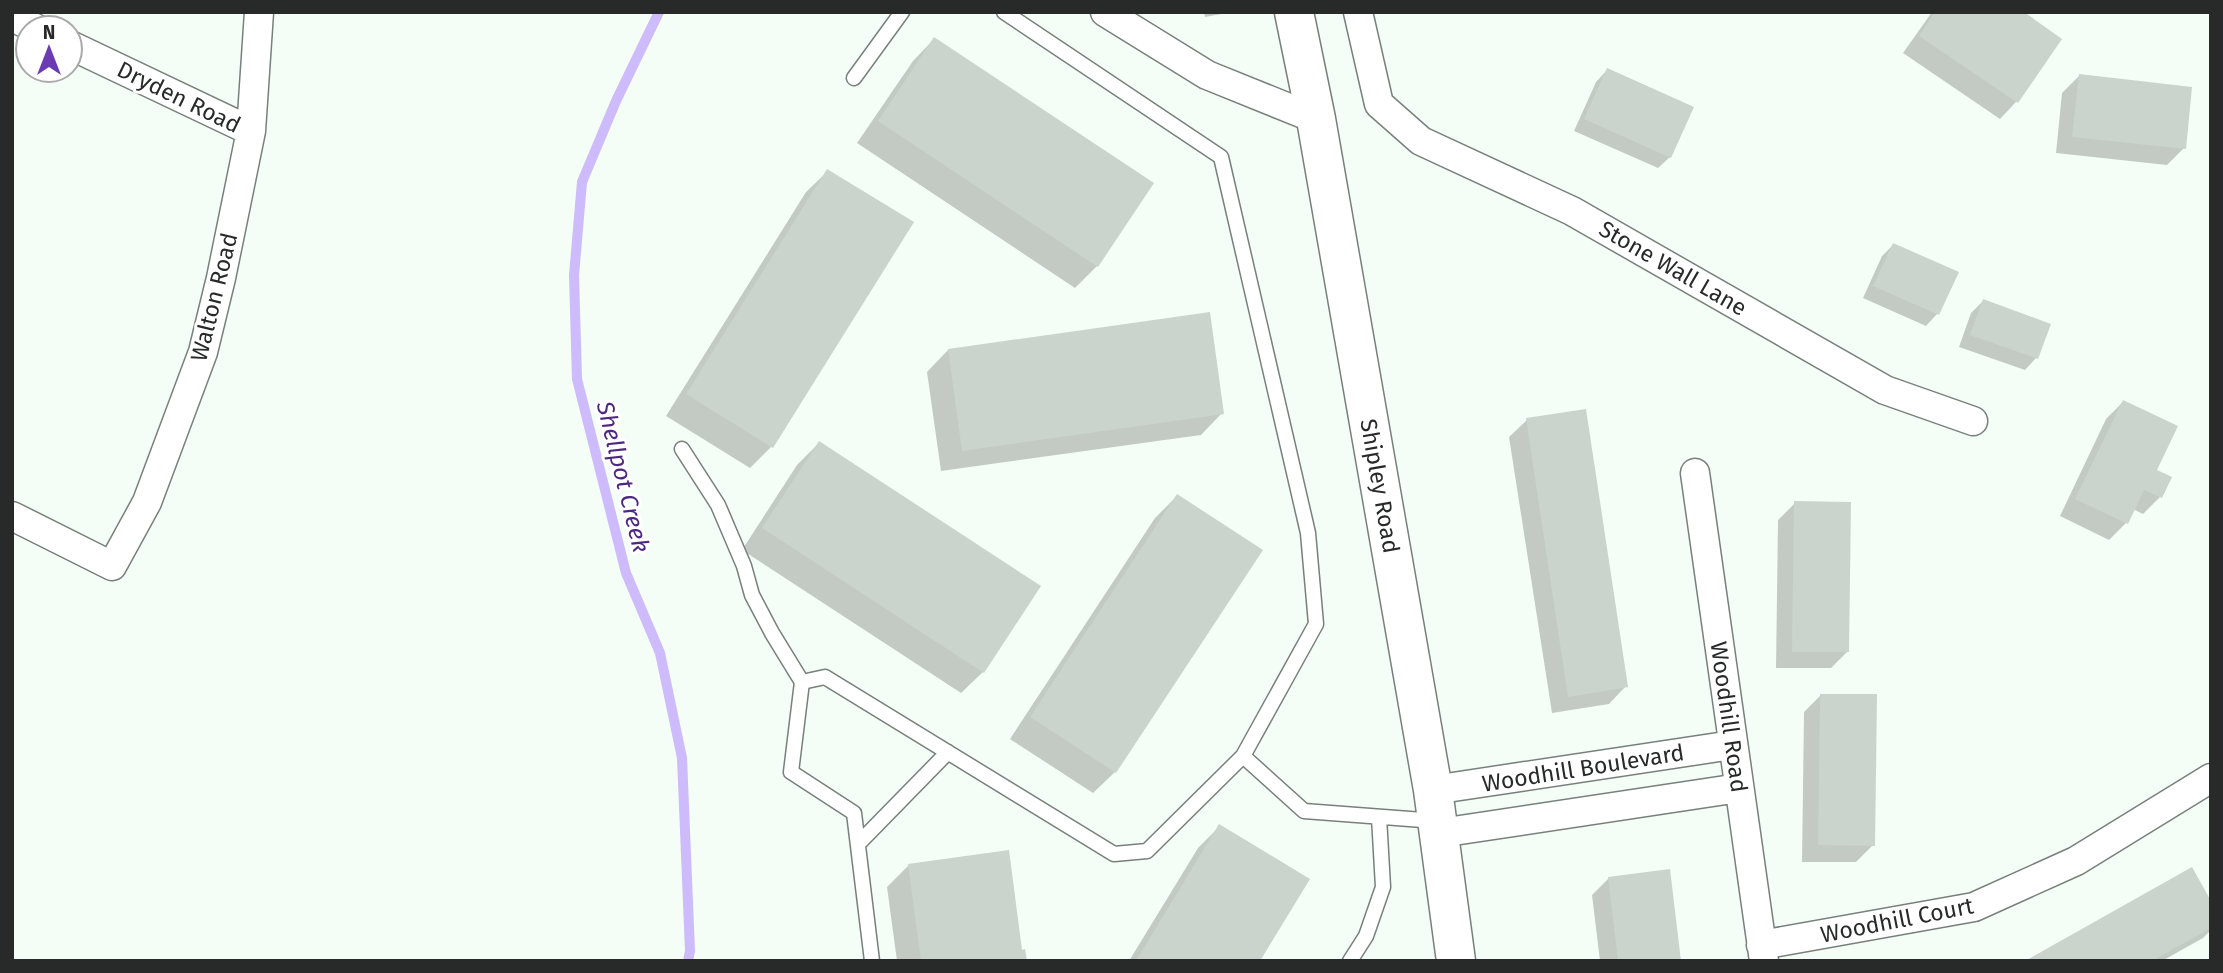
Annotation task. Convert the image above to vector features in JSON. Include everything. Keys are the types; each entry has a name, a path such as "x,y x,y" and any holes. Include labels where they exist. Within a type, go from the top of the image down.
{"main road":[{"name":"Shipley Road","path":"1294,12 1316,119 1437,815 1456,961"}],"street":[{"name":"Walton Road","path":"12,516 112,566 147,502 204,352 221,278 251,131 259,12"},
{"path":"1105,12 1207,75 1316,119"},
{"name":"Stone Wall Lane","path":"1358,12 1379,104 1421,141 1572,211 1885,390 1973,421"},
{"name":"Dryden Road","path":"84,52 251,131"},
{"name":"Woodhill Road","path":"1695,472 1763,953"},
{"name":"Woodhill Boulevard","path":"1437,815 1732,745"},
{"name":"Woodhill Court","path":"1763,953 1974,907 2076,861 2211,778"},
{"name":"Woodhill Boulevard","path":"1437,815 1739,788"}],"lane":[{"path":"854,78 902,12"},
{"path":"802,682 825,677 1114,854 1147,851 1242,756 1316,624 1307,533 1221,157 1004,12"},
{"path":"682,449 718,505 744,566 752,595 802,682 791,772 854,813 872,961"},
{"path":"858,844 948,752"},
{"path":"1242,756 1304,811 1379,817 1437,815"},
{"path":"1350,961 1366,936 1383,887 1379,817"}],"building":[{"path":"1935,12 2024,12 2062,39 2018,103 1919,36"},
{"path":"934,37 1154,183 1098,267 878,121"},
{"path":"1607,68 1694,107 1671,158 1584,119"},
{"path":"2079,74 2192,87 2186,149 2072,137"},
{"path":"827,169 914,222 773,448 686,394"},
{"path":"1893,243 1959,272 1939,315 1873,286"},
{"path":"1983,299 2051,324 2038,359 1970,335"},
{"path":"1210,312 1224,414 962,451 948,349"},
{"path":"2123,400 2178,426 2157,470 2172,477 2162,498 2144,490 2128,524 2075,499"},
{"path":"1586,409 1628,687 1568,697 1526,418"},
{"path":"819,441 1041,586 984,673 762,528"},
{"path":"1177,494 1263,550 1116,773 1030,717"},
{"path":"1794,501 1851,502 1849,652 1792,652"},
{"path":"1820,694 1877,694 1875,846 1818,845"},
{"path":"1219,824 1310,879 1260,961 1136,961"},
{"path":"1009,850 1022,950 1025,949 1027,961 921,961 908,864"},
{"path":"2192,867 2211,901 2211,928 2152,961 2025,961"},
{"path":"1670,869 1681,961 1618,961 1608,877"}],"waterway":[{"name":"Shellpot Creek","path":"659,12 616,101 582,182 574,275 577,379 626,573 660,653 682,758 690,951 688,961"}]}
